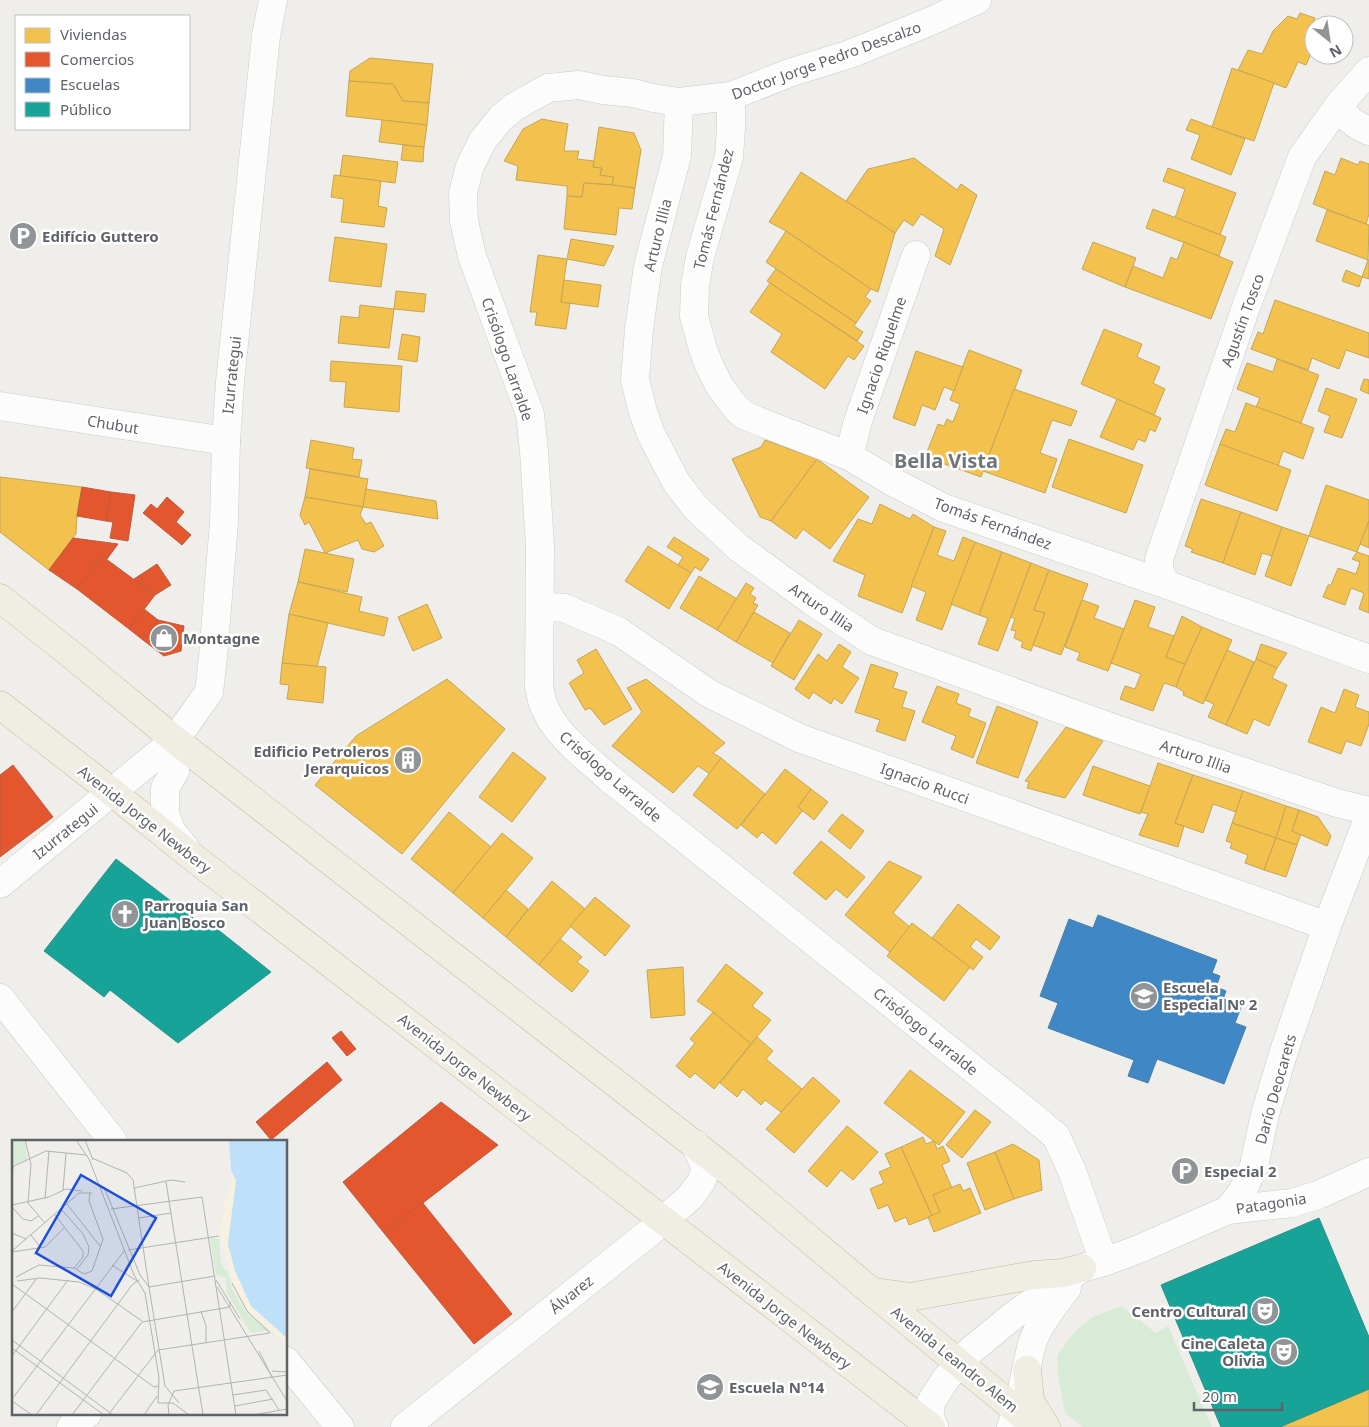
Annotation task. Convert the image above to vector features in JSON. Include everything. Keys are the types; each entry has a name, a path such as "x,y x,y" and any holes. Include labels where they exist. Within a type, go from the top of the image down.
{"highway":[{"path":"0,598 175,740 695,1144 872,1292 910,1297 1034,1275 1063,1273 1093,1265"},
{"name":"Avenida Jorge Newbery","path":"0,705 190,855 932,1427"},
{"name":"Avenida Leandro Alem","path":"872,1292 959,1364 1022,1422"},
{"path":"1027,1370 1030,1401 1046,1427"}],"street":[{"name":"Izurrategui","path":"0,884 175,740 209,692 224,522 230,382 266,36 273,0"},
{"name":"Doctor Jorge Pedro Descalzo","path":"500,118 514,107 548,88 579,85 679,102 731,96 792,72 850,54 931,21 976,0"},
{"name":"Agustín Tosco","path":"1168,586 1161,576 1159,559 1246,307 1302,157 1338,106 1369,71"},
{"name":"Tomás Fernández","path":"731,96 729,158 700,256 695,285 694,316 709,365 720,387 737,409 744,415 849,456 891,481 944,508 1369,659"},
{"name":"Arturo Illia","path":"679,102 678,156 648,266 639,329 636,380 642,412 651,434 676,482 696,508 739,548 872,641 1110,727 1337,803 1369,811"},
{"path":"1338,106 1356,126 1369,130"},
{"name":"Crisólogo Larralde","path":"500,118 483,140 470,166 463,193 464,221 472,256 530,414 539,536 539,687 544,706 557,728 609,778 1056,1136 1072,1171 1093,1265"},
{"name":"Ignacio Riquelme","path":"849,456 858,422 916,256"},
{"name":"Chubut","path":"0,406 226,441"},
{"name":"Ignacio Rucci","path":"540,606 564,608 618,631 710,694 799,738 1327,926"},
{"path":"175,740 175,771 165,788 165,814 172,832 190,855"},
{"name":"Darío Deocarets","path":"932,1427 930,1417 931,1402 945,1380 968,1353 1014,1315 1093,1265 1139,1249 1228,1210 1242,1192 1254,1166 1271,1095 1327,926 1369,816"},
{"path":"0,998 112,1140"},
{"name":"Álvarez","path":"405,1427 663,1221 690,1197 702,1182 706,1170 695,1144"},
{"name":"Patagonia","path":"1228,1210 1292,1203 1318,1195 1369,1172"},
{"path":"1022,1422 1032,1342 1050,1310 1093,1265"},
{"path":"288,1363 340,1427"},
{"path":"71,1427 87,1414"}],"green space":[{"path":"1121,1306 1156,1333 1168,1326 1212,1427 1083,1427 1065,1413 1058,1375 1057,1356 1075,1331 1093,1317"}],"building: Viviendas":[{"path":"1300,13 1306,15 1304,15 1304,64 1298,62 1286,88 1238,70 1248,50 1262,54 1273,31 1288,16 1297,19"},
{"path":"370,58 433,64 429,103 403,101 393,84 349,81 350,71"},
{"path":"1232,68 1274,83 1254,141 1212,127"},
{"path":"349,81 393,84 403,101 429,103 427,125 346,116"},
{"path":"542,119 568,124 564,151 579,151 577,159 594,161 593,167 602,168 600,175 614,177 612,185 584,183 582,197 567,196 567,186 516,180 518,166 504,161 523,129"},
{"path":"1191,119 1245,139 1231,175 1191,159 1200,135 1186,130"},
{"path":"382,120 427,125 424,147 379,142"},
{"path":"599,127 634,133 641,150 635,188 612,185 614,177 600,175 602,168 593,167"},
{"path":"403,145 424,147 423,162 401,160"},
{"path":"343,155 398,162 395,183 340,176"},
{"path":"914,158 957,190 961,184 977,195 950,265 935,256 944,229 921,214 913,226 904,220 895,233 846,201 868,169"},
{"path":"1341,158 1358,165 1360,161 1369,164 1369,214 1366,224 1313,204 1325,171 1335,175"},
{"path":"1168,168 1236,193 1220,235 1175,218 1185,189 1163,181"},
{"path":"801,172 895,233 878,292 786,231 769,222"},
{"path":"334,175 381,181 378,206 387,208 384,227 341,222 344,199 331,197"},
{"path":"584,183 635,188 632,209 619,208 616,235 564,229 567,196 582,197"},
{"path":"1153,209 1226,237 1219,256 1146,228"},
{"path":"1327,210 1369,225 1368,260 1316,241"},
{"path":"786,231 871,289 865,297 871,301 856,323 766,262"},
{"path":"335,237 387,244 381,287 329,281"},
{"path":"571,239 614,246 604,266 567,259"},
{"path":"1093,242 1136,258 1125,287 1082,269"},
{"path":"1184,242 1233,262 1211,319 1125,287 1133,266 1163,278 1171,257 1177,260"},
{"path":"538,255 567,259 561,302 570,303 566,329 535,325 537,312 530,312"},
{"path":"1369,260 1369,279 1362,277"},
{"path":"776,269 856,323 854,326 863,332 857,341 767,281"},
{"path":"1346,270 1362,277 1359,287 1342,281"},
{"path":"564,280 601,285 598,307 561,302"},
{"path":"770,283 864,346 854,360 848,356 825,389 771,352 782,334 750,312"},
{"path":"396,291 426,294 424,312 394,309"},
{"path":"1275,300 1369,333 1369,358 1346,350 1339,369 1312,358 1308,370 1251,349 1258,332 1263,334"},
{"path":"360,305 394,309 389,348 338,343 341,316 359,318"},
{"path":"1104,329 1142,344 1137,357 1160,367 1153,383 1165,389 1154,415 1081,384"},
{"path":"402,334 420,337 417,362 398,359"},
{"path":"969,350 1022,370 981,477 925,457 938,424 944,426 947,419 953,422 960,404 950,400"},
{"path":"916,351 963,367 954,391 944,387 935,410 922,405 915,426 893,418"},
{"path":"1277,359 1319,375 1301,423 1256,407 1260,398 1237,389 1247,363 1273,372"},
{"path":"331,361 402,366 399,412 344,407 346,382 330,381"},
{"path":"1364,379 1369,380 1369,394 1360,390"},
{"path":"1326,388 1357,399 1342,438 1324,432 1330,416 1318,411"},
{"path":"1014,389 1077,411 1071,426 1052,420 1040,453 1057,459 1045,493 983,471"},
{"path":"1117,399 1161,418 1155,432 1150,429 1145,442 1138,439 1133,450 1100,437"},
{"path":"1246,403 1314,428 1303,459 1283,451 1278,466 1220,444 1226,429 1235,432"},
{"path":"1069,439 1143,465 1126,513 1052,487"},
{"path":"311,440 354,448 352,459 362,460 359,477 306,468"},
{"path":"765,440 817,459 771,521 760,517 732,459 761,447"},
{"path":"1220,444 1291,470 1277,511 1205,485"},
{"path":"817,459 869,497 830,549 803,529 796,539 771,521"},
{"path":"310,469 368,479 363,507 305,497"},
{"path":"0,477 82,487 76,534 49,570 0,532"},
{"path":"1326,485 1369,500 1369,521 1357,552 1309,536"},
{"path":"366,489 436,501 438,519 363,507"},
{"path":"305,497 363,507 360,515 366,524 371,522 384,546 374,552 362,549 358,540 325,553 309,522 305,525 300,515"},
{"path":"1201,499 1241,512 1223,563 1191,552 1193,549 1185,546"},
{"path":"880,504 910,519 913,514 934,527 902,613 858,596 865,575 833,561 858,519 872,524"},
{"path":"1241,512 1282,527 1272,556 1262,553 1255,575 1223,563"},
{"path":"1369,521 1369,548 1360,544"},
{"path":"934,527 946,531 937,555 954,561 963,537 975,542 942,630 916,620 926,592 911,586"},
{"path":"1282,527 1309,536 1291,586 1265,576"},
{"path":"674,537 709,559 701,571 695,567 691,573 678,565 683,557 667,547"},
{"path":"975,542 1002,552 979,615 951,604"},
{"path":"648,546 691,573 669,609 625,581"},
{"path":"305,549 354,559 347,592 298,582"},
{"path":"1002,552 1031,563 998,651 978,644 988,618 979,615"},
{"path":"1357,552 1369,556 1369,613 1359,609 1364,593 1351,588 1345,605 1323,597 1328,585 1331,585 1338,568 1356,574 1360,562 1352,559"},
{"path":"1031,563 1049,570 1034,610 1045,613 1031,651 1021,647 1023,642 1014,638 1016,631 1011,630 1015,619 1011,617"},
{"path":"1049,570 1088,584 1061,655 1033,645 1045,613 1034,610"},
{"path":"699,576 737,599 717,630 680,608"},
{"path":"298,582 362,597 359,611 388,618 384,636 289,614"},
{"path":"746,583 754,588 750,594 756,598 753,603 758,605 736,642 717,630"},
{"path":"1082,600 1099,606 1094,618 1124,629 1108,671 1077,660 1080,653 1065,647"},
{"path":"1135,600 1155,607 1148,627 1174,636 1166,657 1185,664 1176,687 1164,683 1153,711 1120,699 1125,686 1135,689 1141,674 1111,663"},
{"path":"427,604 442,638 413,651 398,617"},
{"path":"754,612 790,633 773,663 736,642"},
{"path":"289,614 328,623 317,667 282,663"},
{"path":"1182,616 1202,627 1185,664 1166,657"},
{"path":"799,620 822,634 794,680 771,666"},
{"path":"1202,627 1232,640 1203,704 1183,695 1184,692 1176,687"},
{"path":"839,644 851,652 842,667 859,678 842,704 834,698 831,704 813,692 809,699 795,689 818,654 827,661"},
{"path":"1261,644 1287,653 1277,668 1256,659"},
{"path":"596,649 632,709 604,725 590,708 585,710 569,683 584,673 577,660"},
{"path":"1227,650 1254,662 1226,725 1208,717 1214,704 1205,700"},
{"path":"1256,659 1277,668 1272,678 1287,685 1269,726 1254,719 1247,734 1226,725"},
{"path":"282,663 326,667 323,703 287,699 289,685 280,684"},
{"path":"871,664 898,673 893,688 907,692 902,707 915,711 905,741 876,731 880,720 855,712"},
{"name":"Edificio Petroleros Jerarquicos","path":"447,679 505,729 402,854 315,785 356,736"},
{"path":"646,679 725,743 713,753 721,758 710,774 698,766 673,793 612,746 642,712 627,688"},
{"path":"937,686 959,694 956,703 971,709 968,716 986,723 973,758 951,749 956,736 922,722"},
{"path":"1344,689 1359,695 1355,707 1369,712 1369,724 1361,746 1346,741 1341,754 1308,742 1321,707 1335,713"},
{"path":"997,706 1038,722 1018,778 976,763"},
{"path":"1066,727 1103,741 1065,798 1027,788 1029,782 1025,781"},
{"path":"513,752 546,778 512,822 479,797"},
{"path":"721,758 765,794 737,829 693,795"},
{"path":"1158,763 1193,775 1175,823 1184,826 1178,847 1139,835 1148,814 1141,812"},
{"path":"1093,766 1150,786 1140,814 1083,795"},
{"path":"785,769 811,789 798,807 803,810 776,844 762,832 757,838 741,825"},
{"path":"1193,775 1243,791 1236,812 1213,804 1203,833 1175,823"},
{"path":"811,789 828,802 814,820 798,807"},
{"path":"1243,791 1286,806 1276,838 1232,823"},
{"path":"1286,806 1299,810 1292,831 1301,834 1297,845 1276,838"},
{"path":"1299,810 1318,817 1331,836 1327,846 1292,831"},
{"path":"449,812 491,847 453,893 411,859"},
{"path":"842,814 864,831 850,849 828,831"},
{"path":"1232,823 1276,838 1264,870 1245,863 1248,855 1230,848 1232,843 1226,841"},
{"path":"502,833 533,858 483,918 453,893"},
{"path":"1276,838 1297,845 1286,877 1264,870"},
{"path":"821,841 865,877 847,898 836,889 826,900 793,873"},
{"path":"889,861 922,877 893,913 910,927 890,952 845,915"},
{"path":"552,881 585,909 539,965 506,937"},
{"path":"506,890 528,909 506,937 483,918"},
{"path":"595,897 630,926 605,956 570,926"},
{"path":"958,904 1000,937 990,950 976,939 970,947 983,957 973,970 932,938"},
{"path":"912,923 970,967 944,1001 887,956"},
{"path":"560,939 582,957 577,962 589,971 572,992 539,965"},
{"path":"726,964 763,993 752,1006 771,1020 751,1044 697,1001"},
{"path":"683,967 685,1015 651,1018 647,970"},
{"path":"713,1012 751,1044 714,1089 695,1073 690,1078 676,1066 695,1043 690,1039"},
{"path":"757,1037 773,1051 766,1059 802,1089 781,1112 765,1100 761,1105 743,1089 737,1097 720,1083"},
{"path":"910,1070 965,1112 939,1145 884,1103"},
{"path":"813,1077 840,1101 794,1153 766,1129"},
{"path":"975,1110 991,1122 962,1158 946,1145"},
{"path":"847,1126 878,1152 853,1180 841,1170 827,1187 808,1171"},
{"path":"923,1137 926,1144 934,1141 937,1149 943,1146 950,1161 942,1165 952,1188 933,1195 940,1212 932,1216 901,1147"},
{"path":"1013,1144 1039,1160 1042,1190 1014,1199 995,1152"},
{"path":"901,1147 932,1216 909,1225 906,1217 895,1222 888,1205 878,1209 870,1189 884,1183 879,1172 891,1167 885,1154"},
{"path":"995,1152 1014,1199 985,1210 967,1163"},
{"path":"960,1184 963,1191 970,1188 981,1213 934,1232 928,1217 940,1212 933,1195"},
{"path":"1369,1389 1369,1427 1280,1427 1365,1391"}],"building: Comercios":[{"path":"82,487 111,492 106,521 77,516"},
{"path":"111,492 135,495 128,541 110,538 113,522 106,521"},
{"path":"167,497 184,512 176,522 191,535 182,545 143,513 151,504 157,509"},
{"path":"73,538 118,544 107,559 102,556 77,589 49,570"},
{"path":"102,556 155,595 129,629 77,589"},
{"path":"157,564 171,585 155,595 134,579"},
{"path":"144,609 158,620 143,640 129,629"},
{"path":"158,620 184,626 181,651 164,656 143,640"},
{"path":"13,765 53,817 0,857 0,775"},
{"path":"341,1031 356,1049 347,1056 332,1038"},
{"path":"327,1062 342,1080 271,1140 256,1122"},
{"path":"441,1102 498,1145 384,1233 343,1182"},
{"path":"422,1202 512,1314 474,1344 384,1233"}],"building: Escuelas":[{"path":"1098,915 1217,960 1212,973 1220,976 1216,987 1226,991 1223,999 1242,1005 1235,1023 1246,1027 1224,1084 1157,1059 1148,1083 1128,1076 1134,1060 1048,1028 1058,1003 1040,996 1069,919 1093,928"}],"building: Público":[{"path":"116,859 197,921 207,921 271,972 178,1043 110,990 104,997 44,951"},
{"name":"Centro Cultural","path":"1319,1218 1369,1337 1369,1389 1280,1427 1221,1427 1161,1285"}],"place":[{"name":"Edifício Guttero","path":"23,236"},
{"name":"Montagne","path":"164,638"},
{"name":"Edificio Petroleros Jerarquicos","path":"408,760"},
{"name":"Parroquia San Juan Bosco","path":"125,914"},
{"name":"Escuela Especial Nº 2","path":"1144,996"},
{"name":"Especial 2","path":"1185,1171"},
{"name":"Centro Cultural","path":"1265,1311"},
{"name":"Cine Caleta Olivia","path":"1284,1352"},
{"name":"Escuela N°14","path":"710,1387"}],"district":[{"name":"Bella Vista","path":"946,460"}]}
